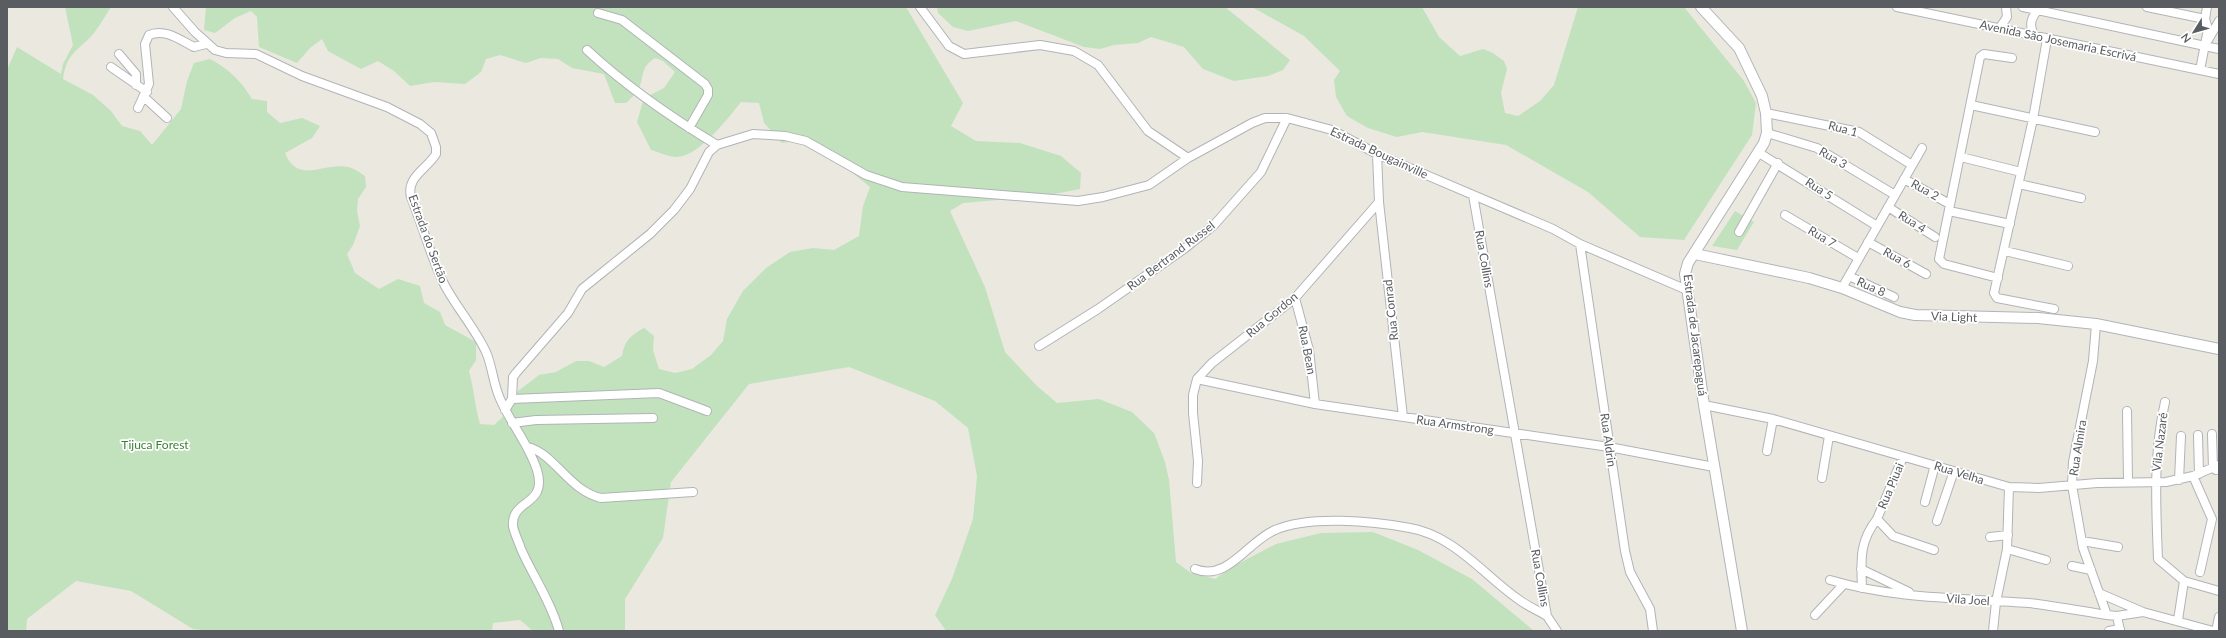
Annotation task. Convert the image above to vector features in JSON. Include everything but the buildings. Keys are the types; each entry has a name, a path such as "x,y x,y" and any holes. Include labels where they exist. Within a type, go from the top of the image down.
{"street":[{"name":"Estrada do Sertão","path":"173,7 206,44 215,50 226,53 256,54 302,76 387,107 427,129 434,140 436,154 412,182 410,191 411,197 442,279 486,354 496,392 512,424 528,447 540,484 536,495 518,511 514,519 513,527 528,565 559,631"},
{"path":"920,7 949,46 964,54 1040,45 1074,51 1098,65 1148,132 1188,158"},
{"name":"Estrada de Jacarepaguá","path":"1701,7 1739,48 1762,96 1766,113 1767,133 1759,153 1694,254 1686,269 1687,290 1704,405 1742,631"},
{"name":"Avenida São Josemaria Escrivá","path":"1897,7 2034,37 2219,74"},
{"path":"1999,29 2007,17 2006,7"},
{"path":"2023,7 2219,49"},
{"path":"2147,7 2205,19"},
{"path":"2200,70 2208,29 2205,19 2207,7"},
{"path":"2034,37 2030,23 2038,10"},
{"path":"598,13 622,20 706,84 708,95 689,128"},
{"path":"2205,46 2219,22"},
{"path":"138,108 149,84 144,44 149,35 156,32 163,32 194,47 206,44"},
{"path":"2047,39 2033,119 2005,251 1994,293 1996,298 2054,308"},
{"path":"505,410 512,399 513,377 568,313 582,289 650,234 674,210 690,189 709,152 717,145 689,128 602,63 587,50"},
{"path":"119,54 136,74 136,85"},
{"path":"1998,278 1944,264 1940,261 1981,56 1984,54 2012,58"},
{"path":"111,67 136,85 167,118"},
{"path":"1970,105 2095,132"},
{"name":"Rua 1","path":"1766,113 1859,132 1912,165"},
{"name":"Estrada Bougainville","path":"717,145 753,134 785,136 806,141 866,175 902,187 988,193 1044,200 1078,201 1138,189 1149,185 1188,158 1252,123 1265,118 1287,118 1332,130 1376,154 1553,229 1580,244 1687,290"},
{"name":"Rua Bertrand Russel","path":"1039,346 1110,301 1184,249 1214,225 1261,172 1287,118"},
{"name":"Rua 3","path":"1767,133 1817,148 1895,195"},
{"path":"1842,288 1922,148"},
{"name":"Rua 5","path":"1759,153 1778,163 1877,226"},
{"path":"1376,154 1379,202"},
{"path":"1961,157 2021,172"},
{"path":"1739,232 1778,163"},
{"name":"Rua 2","path":"1904,179 1946,202"},
{"path":"2018,184 2081,198"},
{"name":"Rua Collins","path":"1473,195 1547,616"},
{"name":"Rua Gordon","path":"1196,379 1212,363 1295,298 1379,202"},
{"name":"Rua Conrad","path":"1379,202 1403,417"},
{"name":"Rua 4","path":"1888,207 1935,238"},
{"path":"1949,211 2010,224"},
{"name":"Rua 7","path":"1785,215 1858,258"},
{"name":"Rua 6","path":"1868,242 1926,274"},
{"name":"Rua Aldrin","path":"1580,244 1609,447 1627,558 1630,572 1650,609 1653,631"},
{"path":"2005,251 2068,266"},
{"name":"Via Light","path":"1694,254 1809,278 1842,288 1900,312 1915,315 2038,318 2096,324 2219,350"},
{"name":"Rua 8","path":"1849,276 1894,296"},
{"name":"Rua Bean","path":"1295,298 1309,350 1315,404"},
{"name":"Rua Almira","path":"2096,324 2093,361 2073,462 2072,485 2082,541 2106,615"},
{"path":"1196,379 1193,413 1198,461 1197,483"},
{"name":"Rua Armstrong","path":"1196,379 1315,404 1609,447 1714,466"},
{"path":"512,399 658,393 707,411"},
{"name":"Vila Nazaré","path":"2165,402 2160,423 2155,483 2158,559 2184,581"},
{"name":"Rua Velha","path":"1704,405 1774,419 2009,487 2038,488 2128,482 2155,483 2180,480 2217,468"},
{"path":"2127,411 2128,482"},
{"path":"512,424 536,420 653,418"},
{"path":"1767,451 1774,419"},
{"path":"2212,434 2217,468"},
{"path":"2198,435 2196,475 2215,520 2200,572"},
{"path":"1822,478 1829,436"},
{"path":"2180,480 2181,436"},
{"path":"528,447 539,451 574,485 593,496 601,498 693,492"},
{"name":"Rua Piuai","path":"1903,457 1877,519 1894,536 1934,550"},
{"path":"1925,502 1935,465"},
{"path":"1937,521 1954,471"},
{"path":"1993,631 1996,602 2007,549 2009,487"},
{"path":"1862,588 1860,556 1862,546 1871,527 1877,519"},
{"name":"Rua Collins","path":"1195,569 1202,572 1215,572 1236,560 1260,538 1294,523 1314,520 1411,528 1439,538 1458,551 1518,600 1547,616"},
{"path":"1990,537 2008,535"},
{"path":"2082,541 2118,547"},
{"path":"2007,549 2046,560"},
{"path":"2072,566 2091,570"},
{"path":"1861,569 1917,596"},
{"name":"Vila Joel","path":"1830,580 1862,588 1917,596 2030,604 2117,616 2143,612"},
{"path":"2178,620 2184,581 2219,591"},
{"path":"1814,615 1844,584"},
{"path":"2099,594 2143,612 2215,631 2219,617"},
{"path":"1547,616 1557,631"},
{"path":"2109,631 2120,630 2117,616"}],"green space":[{"name":"Tijuca Forest","path":"65,7 111,7 94,33 74,52 67,63 63,79 93,95 111,111 122,126 140,131 152,145 181,109 187,81 194,63 210,59 234,76 252,99 267,101 267,112 280,123 302,118 320,126 312,138 285,153 290,163 297,168 304,170 339,166 348,167 355,169 365,176 366,187 358,199 357,211 360,226 353,245 347,254 355,273 379,289 398,279 420,286 424,303 440,312 445,325 476,342 476,360 469,371 477,411 480,424 494,425 505,415 509,398 539,375 556,372 576,361 589,361 604,367 622,356 626,342 635,333 644,328 654,336 653,350 659,369 675,373 692,369 711,355 723,341 727,319 743,291 766,268 790,252 813,248 834,250 859,236 863,206 870,187 834,158 801,140 782,143 764,123 759,103 741,102 702,145 693,152 684,156 675,157 651,150 637,122 644,98 664,88 675,72 663,61 655,58 645,68 638,90 626,103 615,103 604,74 572,68 558,59 541,58 526,63 500,55 486,59 481,72 465,84 434,82 410,86 394,71 378,61 361,69 328,51 322,39 310,48 297,63 259,47 257,17 251,11 235,18 215,33 204,30 206,7 906,7 963,103 951,126 976,141 1020,143 1061,156 1081,173 1080,189 1044,196 963,203 950,211 985,287 1005,352 1037,386 1057,403 1099,399 1132,412 1154,433 1165,462 1169,480 1176,562 1191,573 1215,579 1232,567 1276,544 1321,533 1373,532 1418,550 1472,579 1534,631 946,631 935,615 952,579 973,519 977,476 968,428 935,401 849,367 749,384 671,482 663,538 625,599 625,631 533,631 520,620 493,623 492,631 211,631 193,629 131,591 76,581 27,619 26,631 7,631 7,70 17,47 61,74 63,64 73,45"},
{"path":"937,7 1225,7 1290,60 1283,70 1268,76 1234,81 1203,69 1184,47 1151,37 1138,43 1114,45 1100,49 1084,47 1016,21 968,31 953,27 938,13"},
{"path":"1252,7 1422,7 1439,37 1460,56 1483,49 1493,53 1504,61 1507,69 1501,93 1505,113 1518,116 1540,101 1554,85 1578,7 1684,7 1744,81 1756,103 1752,135 1684,240 1640,237 1588,192 1506,145 1422,132 1397,137 1368,128 1347,116 1336,97 1334,80 1340,71 1304,36"},
{"path":"1735,211 1754,222 1737,250 1712,246"}]}
